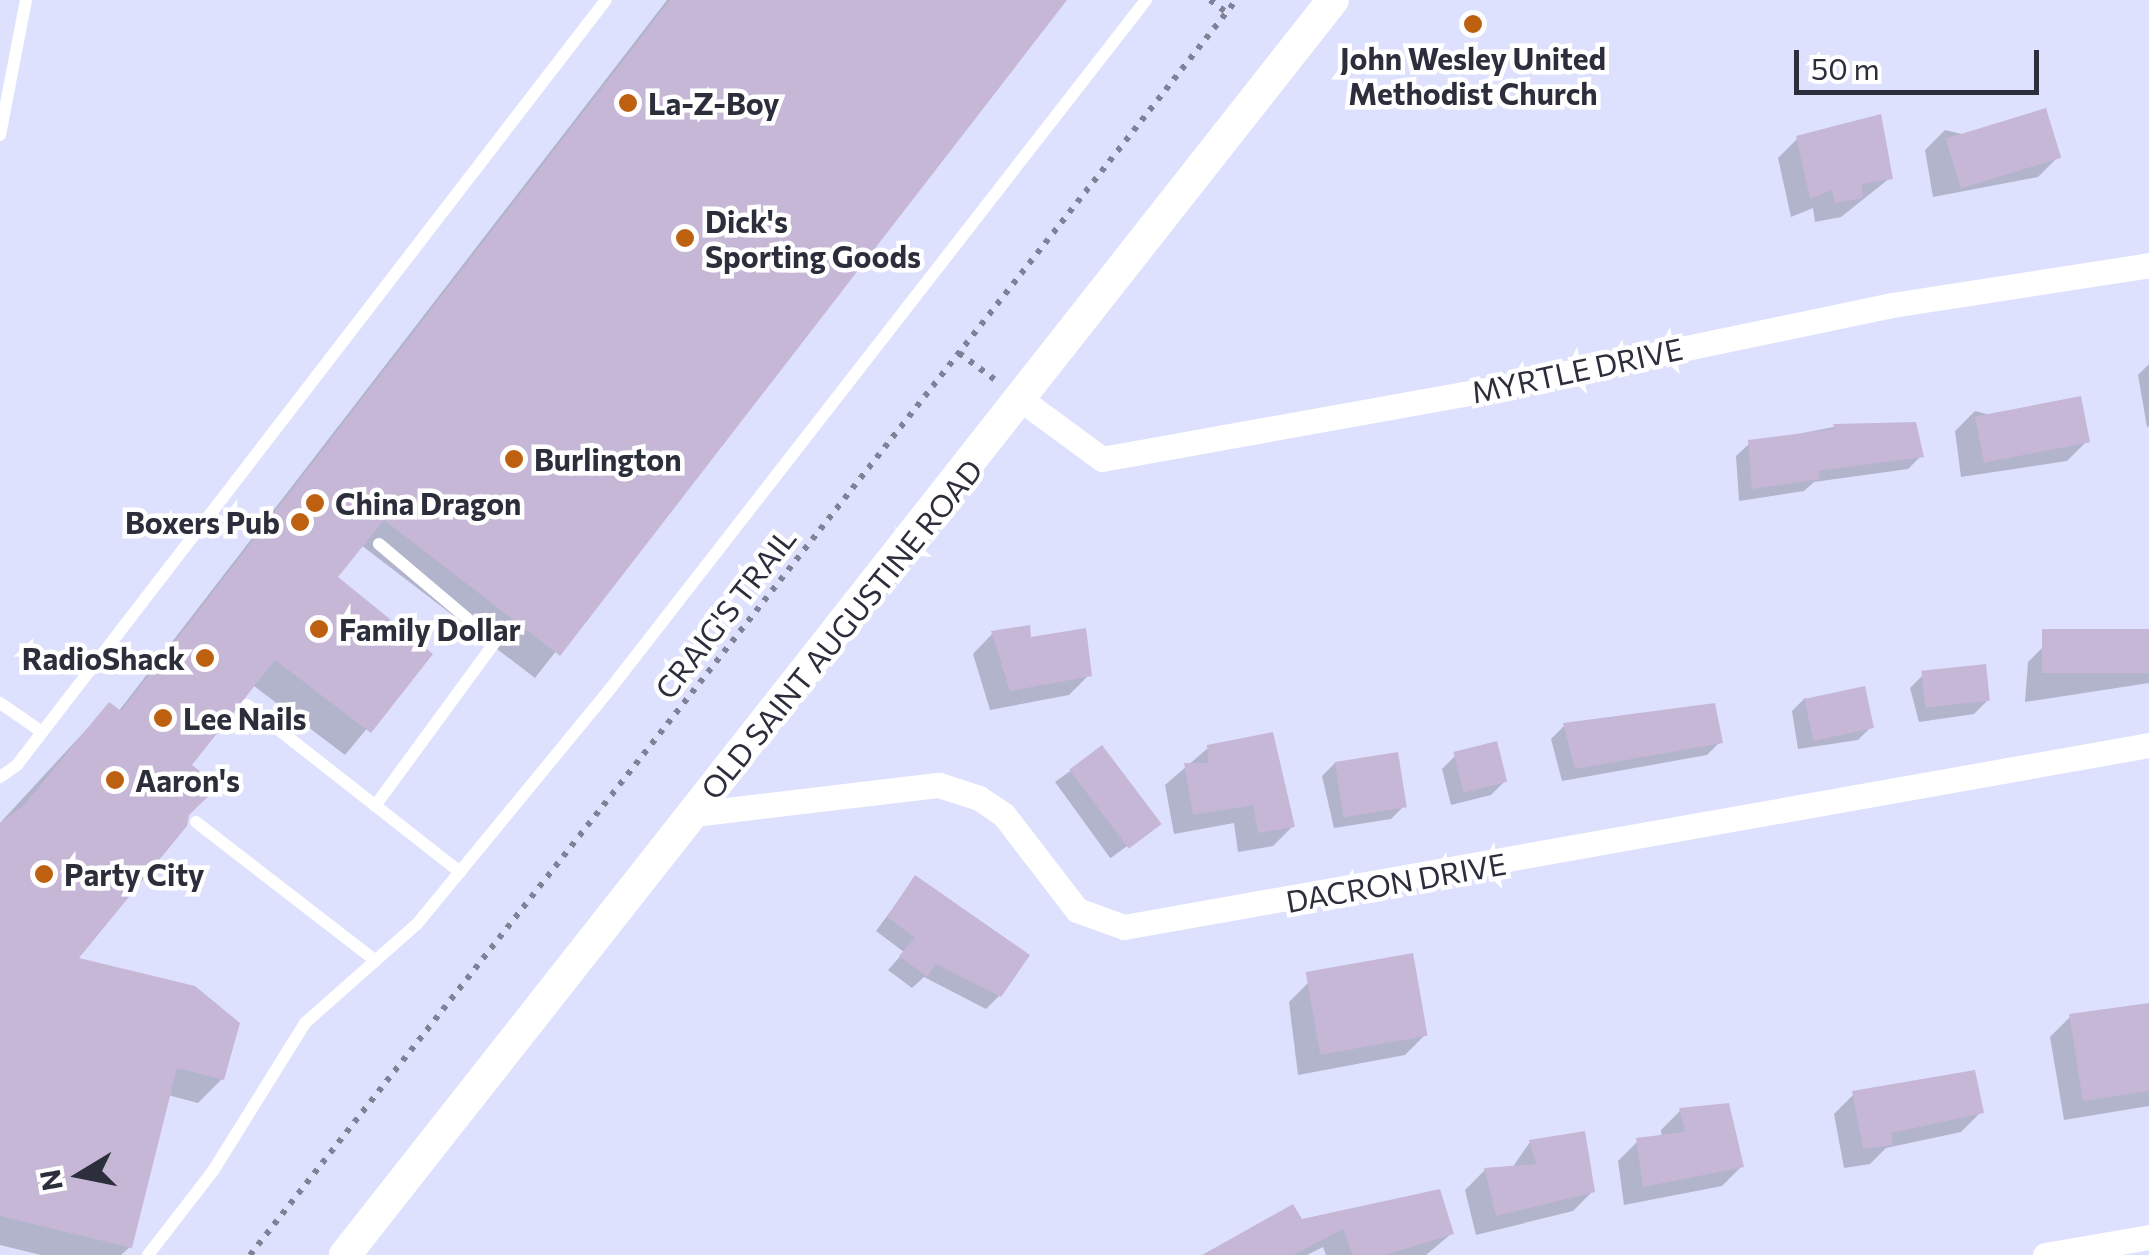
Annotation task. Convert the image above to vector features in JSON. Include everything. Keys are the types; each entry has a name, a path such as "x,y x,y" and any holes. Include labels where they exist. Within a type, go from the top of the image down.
{"street":[{"name":"OLD SAINT AUGUSTINE ROAD","path":"345,1255 1023,401 1334,0"},
{"name":"MYRTLE DRIVE","path":"1023,401 1102,458 1476,392 1892,305 2149,264"},
{"name":"DACRON DRIVE","path":"694,814 939,785 980,798 1004,815 1076,910 1124,927 2149,744"},
{"path":"2045,1255 2149,1237"}],"lane":[{"path":"0,135 26,0"},
{"path":"0,777 42,732 606,0"},
{"path":"148,1255 213,1171 305,1023 376,961 460,872 1146,0"},
{"path":"376,806 496,642 379,544"},
{"path":"0,704 42,732"},
{"path":"247,705 460,872"},
{"path":"196,822 376,961"}],"path":[{"path":"1210,0 1226,12"},
{"name":"CRAIG'S TRAIL","path":"250,1255 1236,0"},
{"path":"958,352 1023,401"}],"building":[{"path":"670,0 1067,0 560,656 384,520 338,577 433,654 371,733 275,660 192,765 219,786 189,815 187,826 79,958 195,986 240,1023 224,1080 177,1068 132,1248 0,1216 0,823 24,805 109,702 121,711"},
{"path":"2046,108 2061,158 1961,188 1946,139"},
{"path":"1881,114 1893,179 1862,184 1863,198 1835,203 1832,190 1810,199 1796,136"},
{"path":"2081,396 2090,442 1984,463 1975,417"},
{"path":"1916,422 1924,457 1818,471 1820,479 1752,489 1748,440 1835,429 1833,424"},
{"path":"1030,625 1031,637 1086,628 1092,676 1010,691 991,631"},
{"path":"2042,629 2149,629 2149,673 2042,673"},
{"path":"1986,664 1990,701 1925,708 1921,671"},
{"path":"1865,686 1874,728 1813,741 1804,699"},
{"path":"1715,703 1723,743 1575,769 1563,723"},
{"path":"1273,732 1295,827 1258,833 1253,805 1193,815 1184,763 1208,763 1207,745"},
{"path":"1497,741 1507,782 1463,793 1453,752"},
{"path":"1102,745 1162,824 1129,849 1069,770"},
{"path":"1398,752 1407,807 1344,817 1335,762"},
{"path":"915,875 1030,955 1001,997 936,964 927,977 899,956 915,938 887,917"},
{"path":"1413,953 1428,1036 1320,1055 1306,972"},
{"path":"2149,1003 2149,1091 2083,1101 2069,1014"},
{"path":"1975,1070 1984,1113 1891,1133 1893,1145 1863,1149 1852,1091"},
{"path":"1729,1103 1744,1167 1643,1187 1636,1138 1685,1132 1679,1108"},
{"path":"1585,1131 1595,1192 1496,1216 1484,1168 1536,1164 1529,1140"},
{"path":"1440,1189 1454,1234 1385,1255 1353,1255 1343,1229 1293,1255 1202,1255 1293,1204 1302,1219"}],"place":[{"name":"John Wesley United Methodist Church","path":"1473,24"},
{"name":"La-Z-Boy","path":"628,103"},
{"name":"Dick's Sporting Goods","path":"685,238"},
{"name":"Burlington","path":"514,459"},
{"name":"China Dragon","path":"315,503"},
{"name":"Boxers Pub","path":"300,522"},
{"name":"Family Dollar","path":"319,629"},
{"name":"RadioShack","path":"205,658"},
{"name":"Lee Nails","path":"163,718"},
{"name":"Aaron's","path":"115,780"},
{"name":"Party City","path":"44,874"}]}
